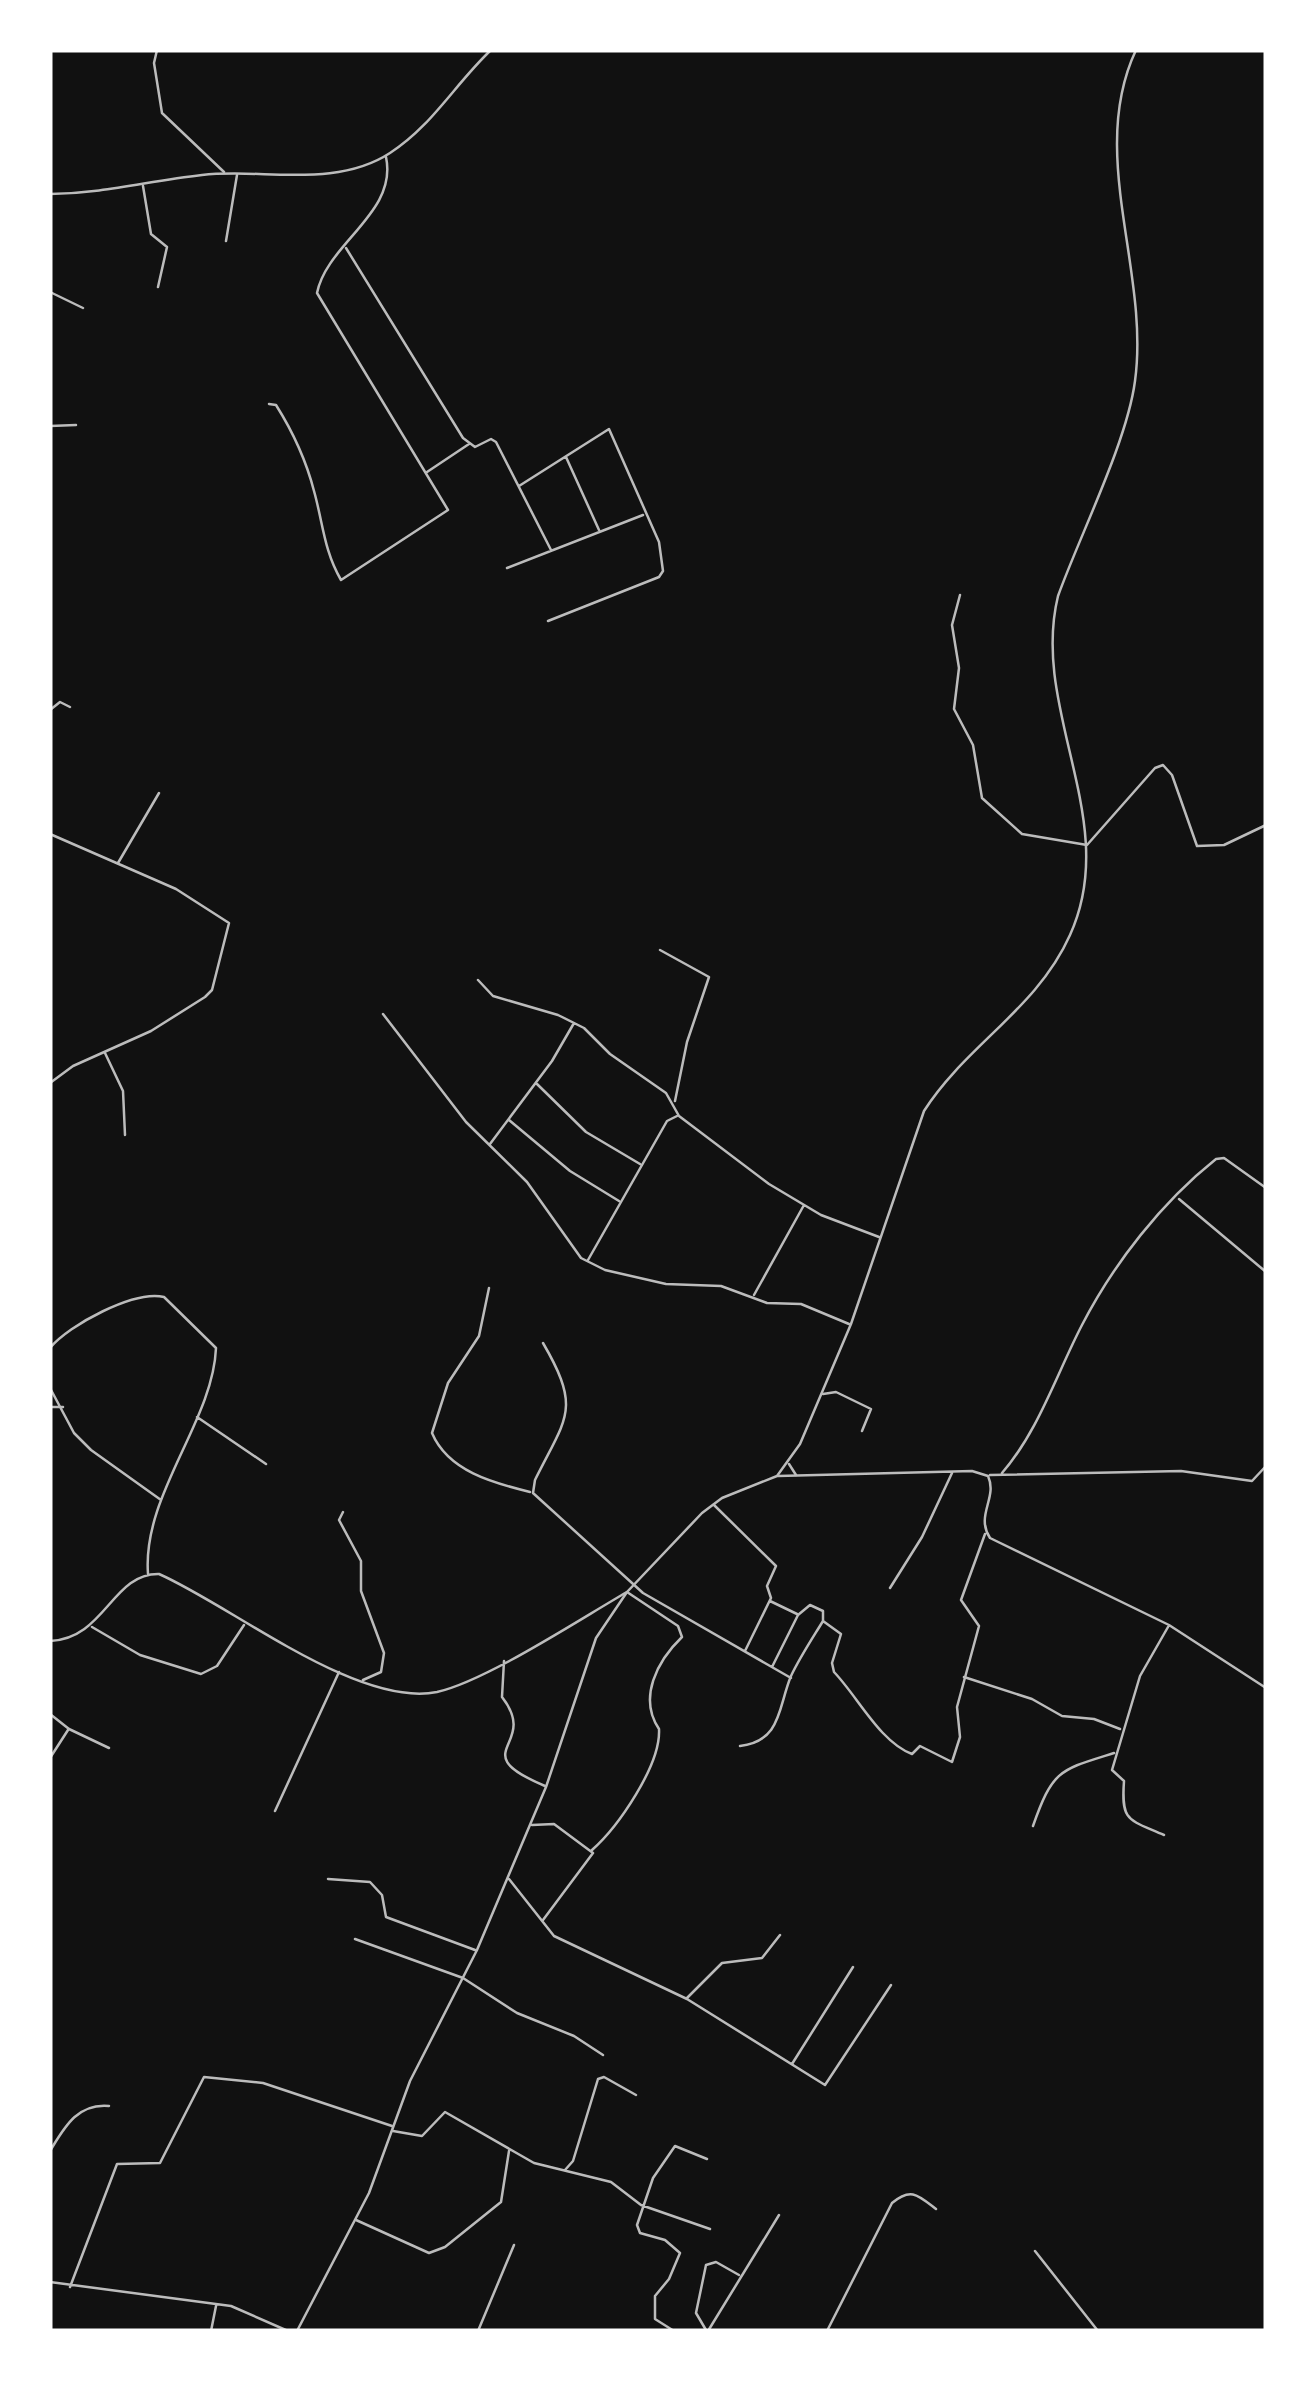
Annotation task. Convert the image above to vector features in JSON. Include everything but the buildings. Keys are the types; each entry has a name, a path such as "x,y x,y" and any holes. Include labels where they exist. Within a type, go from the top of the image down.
{"street":[{"path":"156,50 154,63 162,113 225,173"},
{"path":"50,194 143,186 225,173 327,173 386,156 431,121 491,50"},
{"path":"777,1476 823,1394 924,1111 944,1084 1028,1002 1060,956 1078,916 1087,845 1076,772 1056,702 1051,627 1058,596 1126,418 1135,380 1134,309 1116,137 1123,78 1136,50"},
{"path":"270,404 276,405 295,436 315,492 320,534 341,580 448,510 317,293 388,187 386,156"},
{"path":"226,241 237,173"},
{"path":"143,186 150,234 167,247 158,287"},
{"path":"346,247 469,444 474,447 491,439 496,442 551,550"},
{"path":"50,292 83,308"},
{"path":"50,426 76,425"},
{"path":"519,486 610,429 659,542 661,575 548,621"},
{"path":"426,473 469,444"},
{"path":"566,457 600,531"},
{"path":"508,568 644,514"},
{"path":"960,595 952,625 959,668 954,709 973,745 982,798 1022,834 1087,845"},
{"path":"50,710 60,702 70,707"},
{"path":"1087,845 1160,765 1166,765 1172,775 1191,840 1197,846 1224,845 1266,825"},
{"path":"117,865 159,792"},
{"path":"50,834 191,896 230,923 212,990 151,1031 104,1052 50,1084"},
{"path":"660,950 706,973 709,982 696,1009 675,1103 679,1116 769,1184 804,1205 880,1237"},
{"path":"478,980 493,996 574,1022 675,1103"},
{"path":"383,1014 409,1043 441,1092 527,1182 587,1261 605,1270 666,1284 721,1286 768,1304 801,1304 851,1324"},
{"path":"489,1145 536,1083 574,1022"},
{"path":"104,1052 123,1091 125,1135"},
{"path":"536,1083 586,1132 642,1165"},
{"path":"587,1261 667,1121 679,1116"},
{"path":"509,1119 570,1171 621,1201"},
{"path":"1002,1473 1024,1441 1112,1270 1178,1198 1220,1157 1266,1188"},
{"path":"1178,1198 1266,1272"},
{"path":"754,1296 804,1205"},
{"path":"488,1288 479,1336 448,1384 432,1433 442,1450 467,1471 533,1492 634,1586 790,1678"},
{"path":"50,1348 83,1319 101,1317 142,1296 164,1297 217,1350 196,1416 162,1500 147,1558 148,1574"},
{"path":"533,1492 568,1409 568,1392 543,1343"},
{"path":"50,1388 64,1407 74,1432 91,1450 162,1500"},
{"path":"823,1394 836,1392 871,1410 862,1431"},
{"path":"50,1408 64,1407"},
{"path":"196,1416 266,1464"},
{"path":"788,1461 796,1475"},
{"path":"51,1642 74,1638 91,1626 127,1585 148,1574 176,1582 244,1623 362,1681 394,1694 436,1692 504,1660 627,1592 714,1504 777,1476 1181,1471 1242,1482 1252,1481 1266,1466"},
{"path":"890,1588 922,1537 952,1472"},
{"path":"823,1622 841,1634 832,1662 834,1672 906,1752 912,1754 920,1746 952,1762 960,1737 957,1707 978,1623 960,1600 986,1533 983,1515 992,1491 988,1476"},
{"path":"714,1504 776,1566 767,1582 770,1601 744,1652"},
{"path":"343,1512 339,1520 361,1562 360,1591 384,1652 382,1672 362,1681"},
{"path":"986,1533 998,1544 1169,1626 1266,1688"},
{"path":"297,2331 354,2220 426,2046 477,1950 531,1825 589,1652 627,1592"},
{"path":"592,1850 623,1818 657,1746 659,1729 651,1717 648,1700 658,1665 682,1636 678,1626 627,1592"},
{"path":"770,1601 798,1615"},
{"path":"740,1746 752,1744 778,1724 790,1678 823,1622 822,1611 816,1606 810,1605 798,1615 772,1668"},
{"path":"91,1626 140,1655 201,1674 217,1666 244,1623"},
{"path":"1164,1835 1136,1823 1122,1811 1124,1782 1112,1770 1122,1730 1153,1647 1169,1626"},
{"path":"504,1660 502,1696 513,1709 517,1725 503,1754 505,1764 546,1787"},
{"path":"275,1811 339,1670"},
{"path":"964,1678 1032,1699 1062,1716 1094,1718 1122,1730"},
{"path":"50,1714 69,1729 110,1748"},
{"path":"50,1758 69,1729"},
{"path":"1032,1826 1062,1771 1090,1757 1116,1752"},
{"path":"531,1825 554,1824 592,1850 593,1858 542,1922"},
{"path":"508,1878 554,1936 686,1999 828,2083 891,1984"},
{"path":"328,1879 370,1882 382,1895 386,1917 477,1950"},
{"path":"686,1999 722,1963 762,1958 780,1935"},
{"path":"355,1939 463,1978 517,2013 574,2036 604,2055"},
{"path":"792,2065 853,1966"},
{"path":"70,2287 117,2164 160,2162 207,2076 262,2082 422,2136 445,2112 509,2151 564,2171 611,2182 641,2205 710,2229"},
{"path":"564,2171 573,2161 598,2079 604,2077 636,2095"},
{"path":"50,2151 70,2119 94,2107 108,2106"},
{"path":"674,2331 654,2319 652,2304 680,2253 665,2240 638,2231 641,2205 675,2146 707,2159"},
{"path":"354,2220 420,2252 440,2251 501,2202 509,2151"},
{"path":"827,2331 892,2203 903,2193 915,2192 936,2209"},
{"path":"739,2275 716,2262 706,2265 696,2313 707,2331 779,2215"},
{"path":"478,2331 514,2245"},
{"path":"1035,2251 1098,2331"},
{"path":"50,2282 128,2290 242,2310 288,2331"},
{"path":"211,2331 216,2305"}]}
